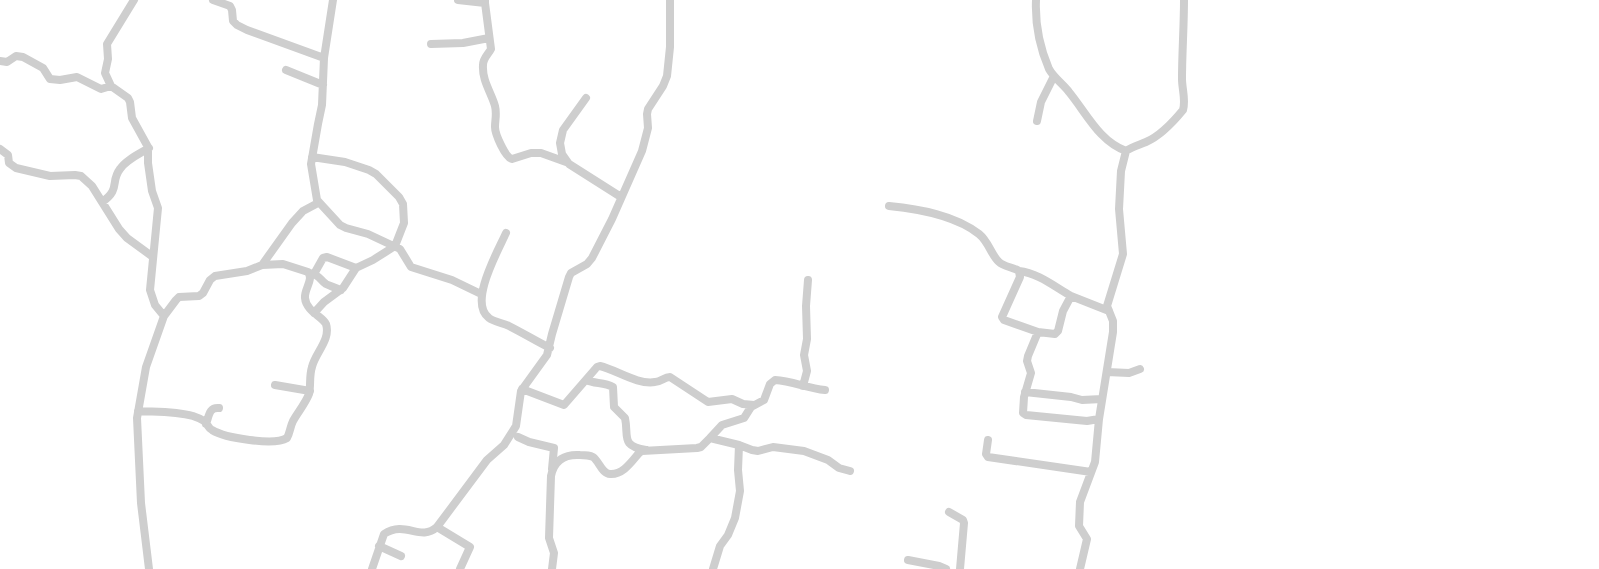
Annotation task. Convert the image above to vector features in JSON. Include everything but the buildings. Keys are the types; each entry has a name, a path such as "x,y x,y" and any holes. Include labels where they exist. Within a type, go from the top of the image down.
{"street":[{"path":"134,0 107,44 108,60 105,73 111,86 128,98 132,118 149,148 148,163 152,191 158,208 150,290 155,305 164,316"},
{"path":"213,0 230,6 233,21 237,25 324,58"},
{"path":"333,0 324,58 322,105 312,157 315,195 318,203 340,225 368,234 395,246 402,252 411,267 452,280 481,294"},
{"path":"458,0 485,2 491,49 484,61 484,79 497,116 495,129 506,155 512,159 531,153 541,153 566,162 621,197"},
{"path":"372,569 383,535 387,532 404,528 426,533 437,528 487,460 504,445 516,426 520,393 547,355 550,348 552,334 569,277 571,273 587,264 592,258 636,167 646,140 648,128 648,109 665,81 670,47 670,0"},
{"path":"1036,0 1037,24 1041,45 1054,76 1069,92 1087,118 1109,142 1126,151"},
{"path":"1080,569 1087,539 1078,526 1080,502 1095,462 1099,419 1113,327 1113,321 1107,306 1123,254 1119,209 1121,172 1126,151 1134,145 1154,138 1183,110 1182,78 1184,0"},
{"path":"431,44 463,43 490,38"},
{"path":"0,61 6,62 16,56 23,57 43,68 50,79 60,80 76,77 101,89 111,86"},
{"path":"286,70 323,85"},
{"path":"1037,121 1041,102 1054,76"},
{"path":"566,162 560,149 561,135 586,98"},
{"path":"102,202 113,192 120,168 149,148"},
{"path":"0,149 8,155 9,163 16,168 50,176 68,174 81,176 92,186 119,230 126,238 153,257"},
{"path":"312,157 345,162 369,170 376,174 399,197 403,204 404,223 395,246 373,260 356,268 341,290 324,302 314,313"},
{"path":"262,265 292,224 304,211 318,203"},
{"path":"889,206 922,210 958,222 984,238 999,262 1019,271 1036,276 1072,296 1109,311"},
{"path":"506,233 481,294 482,309 488,318 506,325 550,348"},
{"path":"138,411 182,413 200,419 210,429 226,436 264,442 275,442 286,439 292,423 310,391 312,367 326,339 325,323 306,303 305,298 311,273 323,258 327,257 356,268"},
{"path":"149,569 141,503 140,450 137,430 138,411 146,367 164,316 180,297 199,296 203,293 210,280 215,276 247,271 262,265 283,264 319,276 324,283 341,290"},
{"path":"1019,271 1020,277 1012,293 1003,319 1038,332 1053,334 1057,333 1063,311 1072,296"},
{"path":"803,386 807,371 804,356 807,339 806,306 808,280"},
{"path":"1038,332 1027,360 1032,373 1025,392 1022,410 1024,414 1087,421 1099,419"},
{"path":"522,389 564,405 600,366 629,378 651,382 658,382 666,377 670,377 708,402 732,399 743,404 754,405"},
{"path":"1107,372 1129,373 1140,369"},
{"path":"586,380 604,383 613,387 613,404 625,418 627,442 637,449 662,451 701,447 722,425 744,418 754,405 764,400 770,384 774,380 789,381 803,386 825,390"},
{"path":"275,385 310,391"},
{"path":"1025,392 1070,397 1082,400 1102,399"},
{"path":"206,424 210,410 213,408 219,408"},
{"path":"518,437 529,442 554,448 550,493 549,538 554,553 552,569"},
{"path":"710,438 758,451 773,447 804,451 822,457 839,468 850,471"},
{"path":"988,440 986,454 988,457 1091,472"},
{"path":"713,569 720,546 728,535 734,518 740,491 738,470 739,445"},
{"path":"552,470 559,460 567,456 588,456 596,460 605,472 612,474 625,469 639,453 646,450"},
{"path":"949,512 963,520 964,523 960,569"},
{"path":"437,528 470,547 460,569"},
{"path":"379,546 401,556"},
{"path":"908,560 939,566 946,569"}]}
